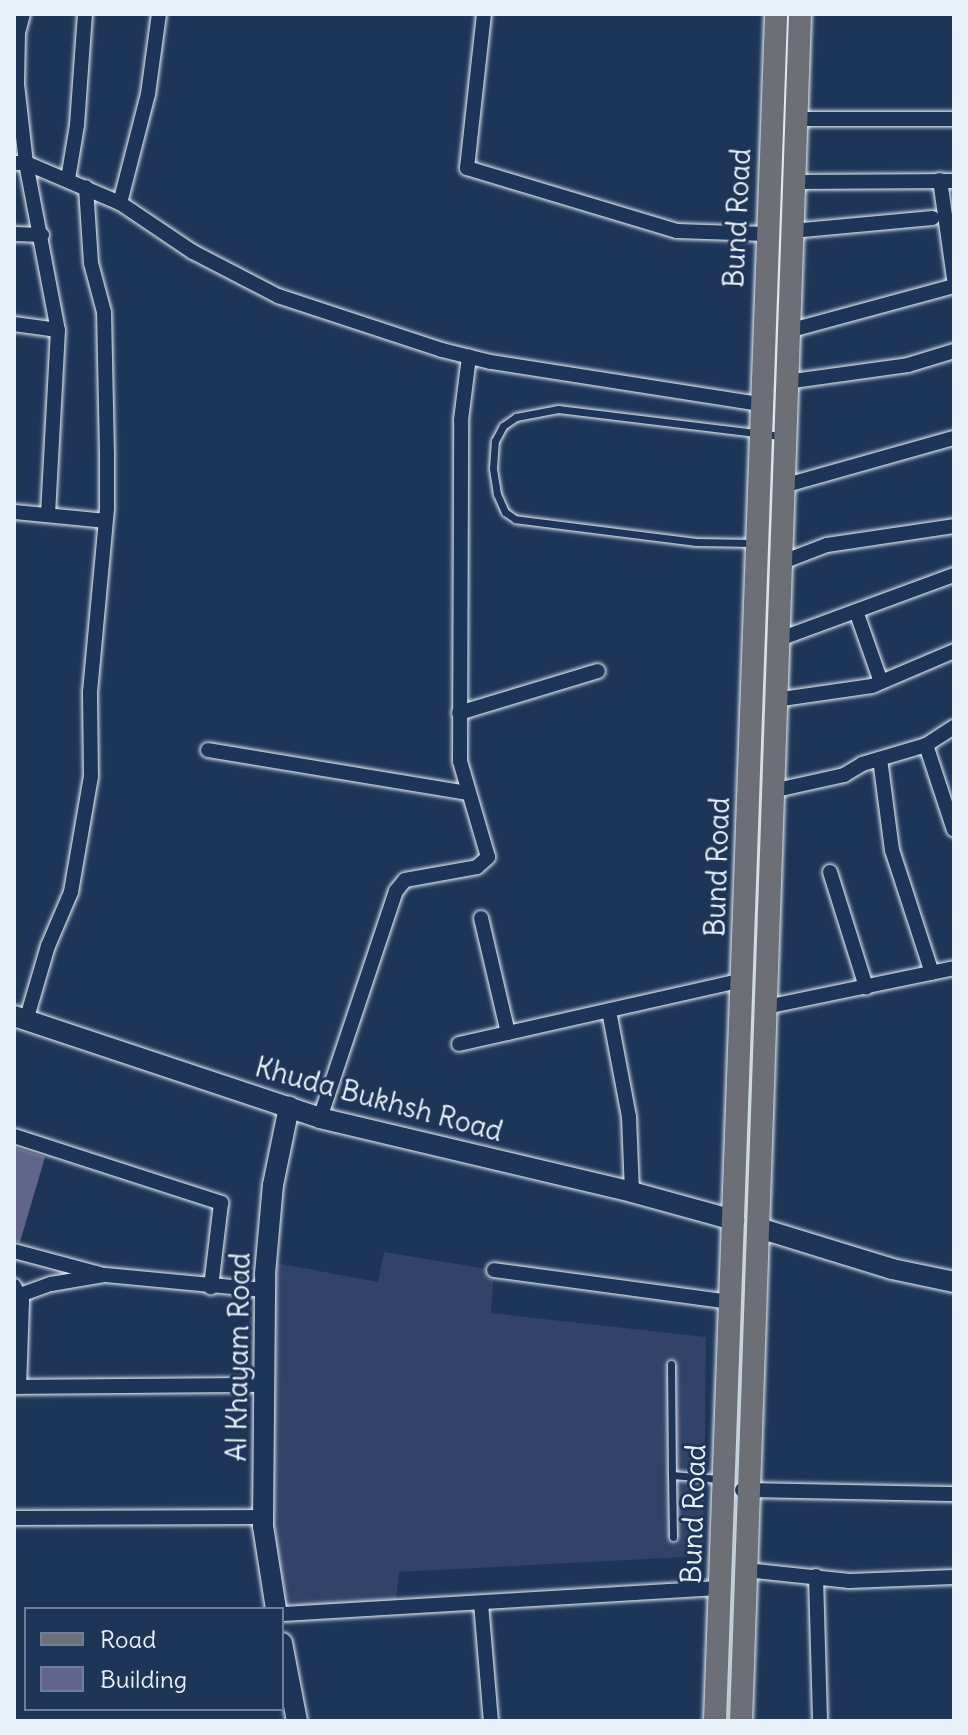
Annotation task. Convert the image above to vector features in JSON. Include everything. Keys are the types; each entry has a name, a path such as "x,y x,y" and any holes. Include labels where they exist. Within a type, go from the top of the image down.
{"main road":[{"name":"Bund Road","path":"715,1721 743,980 765,234 776,14"},
{"name":"Bund Road","path":"741,1721 800,14"}],"street":[{"path":"23,14 16,32 20,163 42,235 58,330 48,515"},
{"path":"68,179 77,125 85,14"},
{"path":"120,203 148,94 159,14"},
{"path":"484,14 467,168 677,231 765,234"},
{"path":"796,119 954,119"},
{"path":"20,163 68,179 120,203 193,252 278,296 469,357 760,404"},
{"path":"794,182 947,180 954,278"},
{"path":"20,1018 71,892 85,830 91,776 90,692 105,521 104,312 91,263 86,187"},
{"path":"792,231 932,218"},
{"path":"14,234 42,235"},
{"path":"788,331 954,286"},
{"path":"14,324 58,330"},
{"path":"786,382 908,365 954,351"},
{"path":"320,1118 396,891 405,880 477,867 488,857 460,761 461,420 469,357"},
{"path":"783,486 954,438"},
{"path":"14,512 105,521"},
{"path":"780,563 827,545 954,526"},
{"path":"777,640 954,575"},
{"path":"856,611 881,682"},
{"path":"775,700 881,682 954,651"},
{"path":"459,713 598,671"},
{"path":"772,791 844,775 880,759 926,745 954,727"},
{"path":"926,745 954,830"},
{"path":"208,750 467,793"},
{"path":"880,759 892,850 932,973"},
{"path":"830,872 866,987"},
{"path":"481,918 508,1033"},
{"path":"766,1007 954,968"},
{"path":"459,1044 743,980"},
{"path":"609,1011 629,1117 632,1192"},
{"name":"Khuda Bukhsh Road","path":"20,1018 320,1118 632,1192 734,1220"},
{"name":"Al Khayam Road","path":"276,1607 263,1517 264,1290 273,1185 289,1107"},
{"path":"14,1136 221,1203 211,1287"},
{"path":"759,1228 892,1269 954,1282"},
{"path":"14,1251 105,1275 264,1290"},
{"path":"494,1270 731,1302"},
{"path":"105,1275 17,1291 17,1387 264,1385"},
{"path":"725,1484 750,1491 954,1494"},
{"path":"14,1518 263,1517"},
{"path":"746,1570 849,1581 954,1577"},
{"path":"816,1576 820,1721"},
{"path":"284,1614 720,1588"},
{"path":"481,1603 491,1721"},
{"path":"284,1653 297,1721"}],"lane":[{"path":"756,543 696,542 515,519 505,512 497,494 493,468 495,441 503,426 533,412 558,409 784,436"},
{"path":"671,1364 673,1537"},
{"path":"672,1475 725,1484"}],"shaded area":[{"path":"384,1252 494,1270 491,1313 706,1337 704,1556 399,1572 396,1601 281,1607 263,1517 266,1261 378,1282"}],"building":[{"path":"14,1147 45,1157 20,1242 14,1241"}]}
